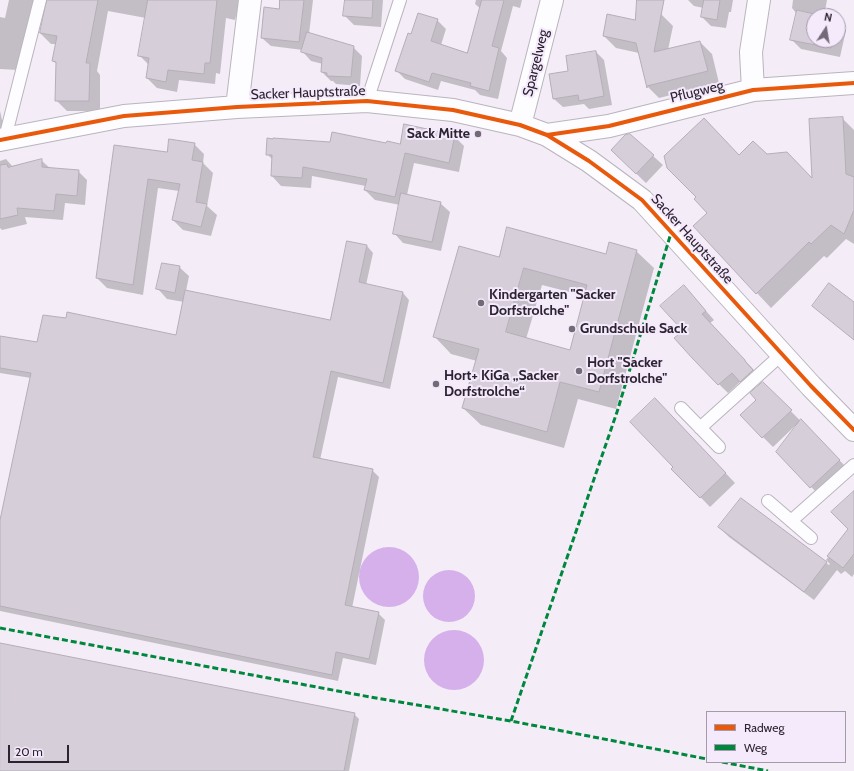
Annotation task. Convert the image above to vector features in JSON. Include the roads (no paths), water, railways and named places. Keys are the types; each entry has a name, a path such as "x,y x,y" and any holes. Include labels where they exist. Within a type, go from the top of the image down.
{"street":[{"path":"237,107 250,0"},
{"name":"Spargelweg","path":"520,125 552,0"},
{"path":"753,90 751,52 758,0"},
{"name":"Pflugweg","path":"547,135 609,126 753,90 854,82"},
{"name":"Sacker Hauptstraße","path":"2,139 124,116 237,107 367,101 453,110 520,125 547,135 589,161 642,200 782,354 854,430"}],"lane":[{"path":"2,139 40,0"},
{"path":"367,101 400,0"},
{"path":"700,428 782,354"},
{"path":"681,408 718,447"},
{"path":"791,521 854,465"},
{"path":"768,501 811,538"}],"place":[{"name":"Sack Mitte","path":"478,134"},
{"name":"Kindergarten \"Sacker Dorfstrolche\"","path":"481,303"},
{"name":"Grundschule Sack","path":"572,329"},
{"name":"Hort \"Sacker Dorfstrolche\"","path":"579,371"},
{"name":"Hort+ KiGa „Sacker Dorfstrolche“","path":"436,384"}]}
